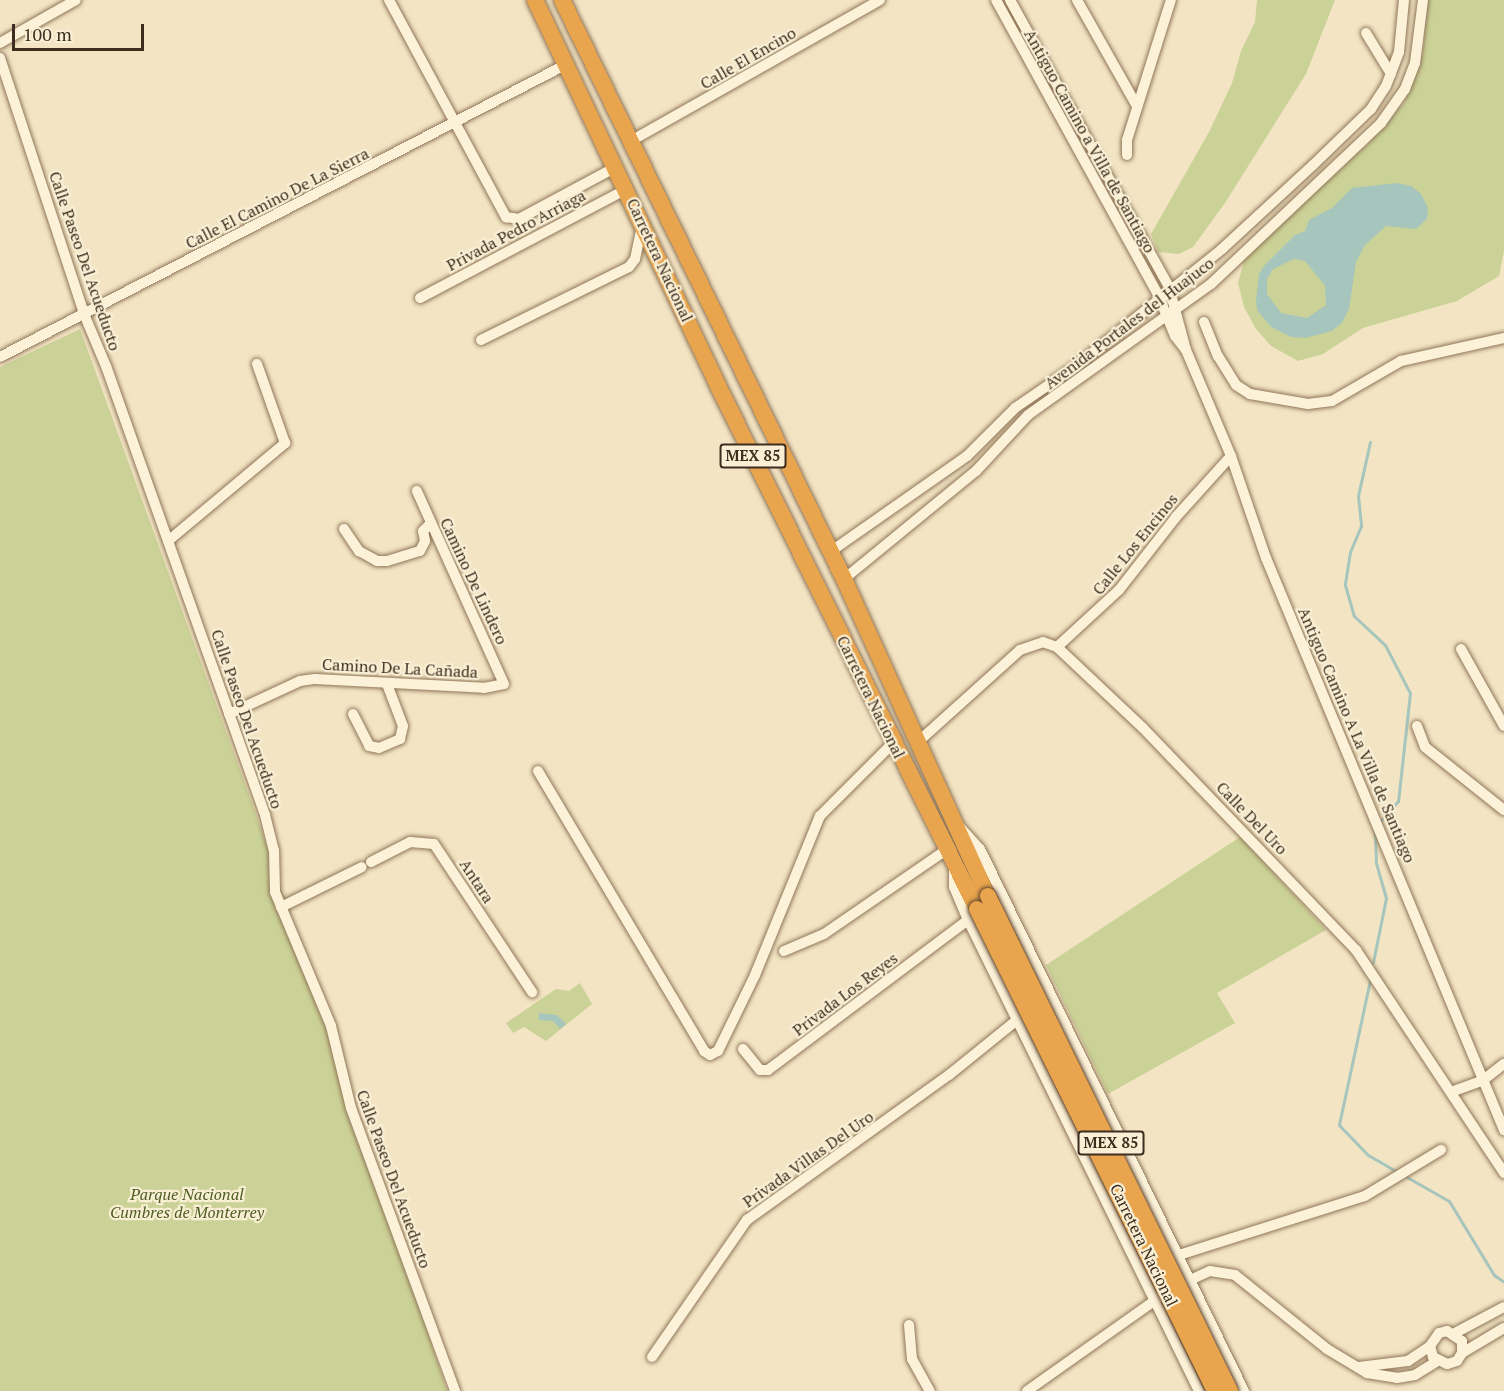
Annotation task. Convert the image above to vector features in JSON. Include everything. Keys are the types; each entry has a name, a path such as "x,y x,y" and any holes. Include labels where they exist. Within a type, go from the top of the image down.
{"highway":[{"name":"Carretera Nacional","path":"535,0 954,867 978,908 1230,1391"},
{"name":"Carretera Nacional","path":"562,0 844,579 919,741 956,824 978,908 1215,1391"}],"street":[{"path":"0,43 76,0"},
{"path":"389,0 510,219 519,219 616,167"},
{"name":"Calle El Encino","path":"631,141 880,0"},
{"name":"Antiguo Camino a Villa de Santiago","path":"996,0 1159,297"},
{"name":"Antiguo Camino A La Villa de Santiago","path":"1010,0 1169,287 1175,336 1186,350 1231,456 1283,602 1381,829 1482,1081 1504,1130"},
{"path":"1077,0 1137,106"},
{"path":"1127,155 1137,106 1171,0"},
{"name":"Avenida Portales del Huajuco","path":"830,552 924,489 967,456 1015,408 1076,366 1169,287 1215,254 1371,109 1391,74 1399,52 1404,0"},
{"name":"Avenida Portales del Huajuco","path":"844,579 976,471 1028,415 1085,378 1228,268 1390,112 1405,89 1415,63 1423,0"},
{"path":"1366,33 1391,74"},
{"name":"Calle Paseo Del Acueducto","path":"0,58 84,314 168,541 272,836 275,892 331,1026 351,1108 456,1391"},
{"name":"Calle El Camino De La Sierra","path":"0,357 567,64"},
{"name":"Privada Pedro Arriaga","path":"420,298 627,189"},
{"path":"481,340 628,267 635,259 643,224"},
{"path":"1215,254 1228,268"},
{"name":"Antiguo Camino A La Villa de Santiago","path":"1159,297 1171,311"},
{"path":"1203,322 1218,356 1236,385 1250,394 1308,404 1332,401 1401,361 1504,338"},
{"path":"168,541 285,443 257,364"},
{"name":"Calle Los Encinos","path":"1057,647 1119,590 1176,517 1231,456"},
{"path":"924,489 935,506"},
{"name":"Camino De Lindero","path":"417,491 504,684"},
{"path":"344,529 359,551 377,561 387,561 420,551 425,541 423,531 431,523"},
{"path":"919,741 1020,650 1043,642 1057,647"},
{"name":"Calle Del Uro","path":"1057,647 1159,744 1356,950 1504,1173"},
{"path":"1461,649 1504,726"},
{"name":"Camino De La Cañada","path":"229,714 300,681 484,688 504,684"},
{"path":"353,714 369,746 379,748 400,739 403,726 387,684"},
{"path":"1417,726 1425,747 1502,803"},
{"path":"538,771 704,1051 714,1055 754,975 820,816 894,743"},
{"name":"MEX 85","path":"956,824 980,849 1244,1391"},
{"name":"Antara","path":"281,908 410,842 434,844 532,992"},
{"path":"784,951 824,934 946,850"},
{"name":"MEX 85","path":"978,908 1017,1020 1136,1264 1156,1299 1199,1391"},
{"name":"Privada Los Reyes","path":"743,1049 760,1070 768,1070 978,908"},
{"name":"Privada Villas Del Uro","path":"652,1357 747,1220 949,1075 1017,1020"},
{"path":"1451,1092 1482,1081 1504,1064"},
{"path":"1179,1255 1365,1196 1441,1150"},
{"path":"1136,1264 1160,1263 1174,1244"},
{"path":"1027,1391 1156,1299 1210,1271 1235,1275 1255,1294 1356,1367 1375,1376 1397,1378 1422,1374 1437,1361"},
{"path":"1356,1367 1395,1365 1430,1346 1439,1333 1455,1333 1504,1307"},
{"path":"1173,1339 1175,1323 1180,1317 1196,1314 1209,1322"},
{"path":"909,1325 912,1359 930,1391"},
{"path":"1430,1346 1437,1361 1447,1364 1504,1328"},
{"path":"1455,1333 1462,1341 1462,1353"}],"green space":[{"path":"1257,0 1335,0 1306,74 1225,203 1193,247 1179,254 1158,252 1151,234 1209,132 1232,83 1241,51 1255,22"},
{"path":"1427,0 1504,0 1504,251 1499,276 1457,301 1363,328 1323,354 1298,361 1271,346 1256,329 1244,307 1238,283 1245,257 1368,144 1404,103 1423,53"},
{"name":"Parque Nacional Cumbres de Monterrey","path":"80,329 256,814 447,1391 0,1391 0,367"},
{"path":"1240,837 1326,930 1217,993 1235,1023 1108,1094 1046,965"},
{"path":"580,983 592,1004 546,1041 524,1027 513,1033 506,1023 556,989 569,991"}],"water":[{"path":"1397,183 1411,186 1421,194 1428,208 1427,219 1416,229 1386,226 1365,245 1356,262 1349,309 1342,323 1332,331 1305,338 1291,337 1271,327 1257,310 1259,274 1295,235 1305,231 1309,220 1332,208 1352,188","holes":["1294,259 1305,261 1325,286 1326,305 1307,318 1281,313 1267,294 1267,279 1273,269"]},
{"path":"539,1013 557,1015 566,1024 560,1029 553,1021 539,1020"}],"waterway":[{"path":"1370,442 1358,496 1361,526 1350,552 1345,585 1354,616 1385,645 1410,693 1398,801 1379,823"},
{"path":"1373,962 1386,898 1376,863 1375,828"},
{"path":"1370,980 1339,1125 1368,1155 1399,1173"},
{"path":"1405,1176 1449,1201 1494,1275 1504,1282"}]}
